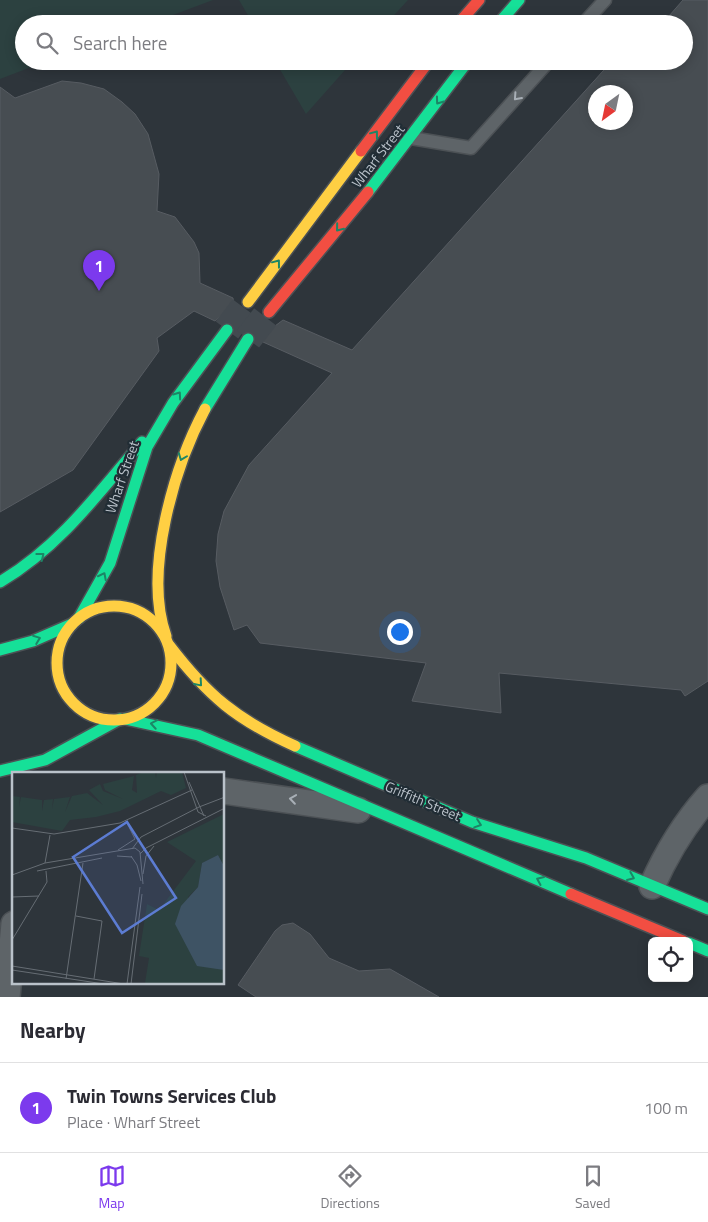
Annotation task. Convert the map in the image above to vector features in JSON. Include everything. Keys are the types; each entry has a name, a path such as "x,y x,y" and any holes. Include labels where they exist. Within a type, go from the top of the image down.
{"main road":[{"path":"466,15 479,0"},
{"path":"506,15 519,0"},
{"name":"Wharf Street","path":"248,302 422,70"},
{"name":"Wharf Street","path":"269,312 320,253 412,138 461,70"},
{"name":"Wharf Street","path":"75,621 110,563 141,462 164,418 228,330"},
{"path":"0,771 33,764 68,748 99,727 150,706 164,688 169,679 172,662 168,642 158,613 157,582 162,536 180,460 207,401 248,339"},
{"path":"0,582 28,566 65,534 164,418"},
{"path":"0,650 23,644 105,607 129,608 151,620 168,642"},
{"path":"75,621 57,657 58,678 61,687 66,696 81,710 100,718 122,719"},
{"name":"Griffith Street","path":"168,642 208,694 233,714 264,732 472,822 581,857 652,893 708,909"},
{"name":"Griffith Street","path":"122,719 165,726 198,735 674,937"},
{"path":"658,920 664,933"},
{"path":"693,945 708,951"}],"street":[{"path":"40,772 68,748"},
{"name":"Griffith Street","path":"225,791 338,806 392,817"},
{"path":"652,893 670,848 708,796"},
{"path":"7,997 12,945"}],"lane":[{"path":"591,15 604,0"},
{"path":"412,138 471,148 541,70"}],"green space":[{"path":"0,0 213,0 173,15 15,15 15,70 24,70 0,79"},
{"path":"239,0 408,0 394,15 248,15"},
{"path":"280,70 345,70 306,114"}],"building":[{"path":"683,0 708,0 708,681 685,696 681,690 499,673 501,713 412,701 426,663 260,643 247,625 234,630 220,587 216,561 218,534 224,511 249,465 332,373 263,342 262,333 257,326 250,324 242,325 237,318 229,315 221,316 215,321 194,311 157,338 159,351 73,470 0,512 0,87 15,98 62,81 81,83 104,89 122,102 135,114 148,134 159,174 157,211 175,217 194,242 199,253 200,283 233,298 234,308 238,314 246,317 254,316 259,324 266,327 275,326 283,320 352,350 588,88 588,130 633,130 633,85 590,85 604,70 693,70 693,15 670,15"},
{"path":"293,923 310,934 329,958 359,971 390,969 439,997 256,997 238,985 275,931 282,925"}],"tunnel":[{"path":"227,330 248,302"},
{"path":"248,339 269,312"}],"traffic: fast":[{"path":"506,15 519,0"},
{"path":"368,192 461,70"},
{"path":"79,618 110,563 147,447 173,403 227,330"},
{"path":"205,409 248,339"},
{"path":"0,582 41,553 59,536 93,500 142,442"},
{"path":"0,650 33,641 72,624"},
{"path":"0,771 45,760 120,719"},
{"path":"125,719 198,735 571,894"},
{"path":"295,746 472,822 586,858 708,909"},
{"path":"693,945 708,951"}],"traffic: slow":[{"path":"248,302 361,151"},
{"path":"166,636 160,610 158,582 165,520 183,460 193,433 205,409"},
{"path":"114,606 136,610 154,623 167,641 171,663 167,685 154,703 136,716 114,720 92,716 74,703 61,685 57,663 61,641 74,623 92,610 114,606"},
{"path":"169,645 197,679 225,705 256,726 295,746"}],"traffic: jam":[{"path":"466,15 479,0"},
{"path":"361,151 422,70"},
{"path":"269,312 368,192"},
{"path":"571,894 673,937"}],"place":[{"name":"Twin Towns Services Club","path":"99,291"}]}
